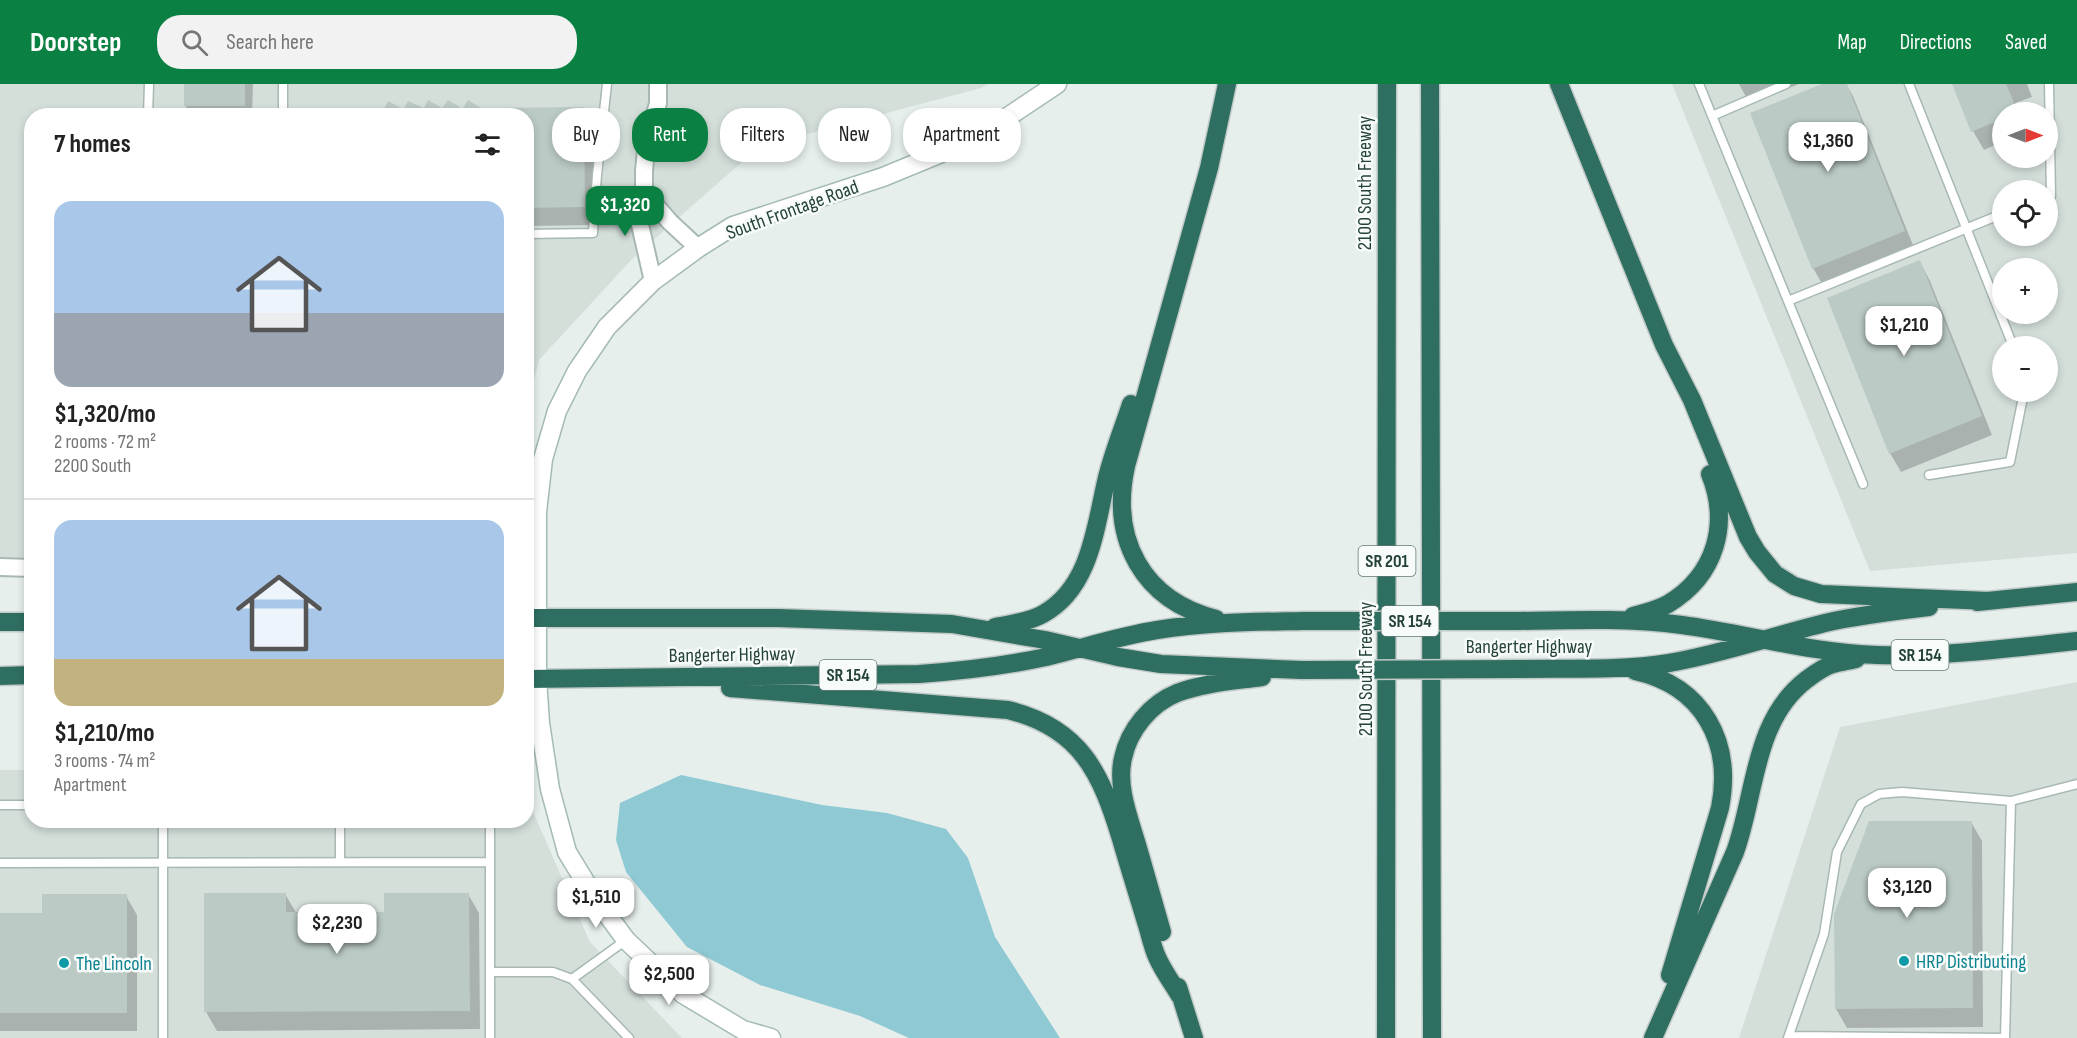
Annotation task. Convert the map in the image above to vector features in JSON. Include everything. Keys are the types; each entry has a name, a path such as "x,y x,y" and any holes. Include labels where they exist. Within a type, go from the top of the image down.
{"highway":[{"path":"1226,622 1182,606 1148,579 1127,543 1121,507 1126,466 1209,168 1227,84"},
{"name":"2100 South Freeway","path":"1386,1038 1387,84"},
{"name":"SR 201","path":"1430,84 1432,1038"},
{"path":"1559,84 1664,345 1683,405 1717,492 1720,508 1720,527 1708,564 1684,592 1659,608 1619,620"},
{"path":"985,629 1042,615 1064,598 1081,574 1088,559 1107,478 1209,168"},
{"path":"1664,345 1692,400 1748,537 1774,574 1794,586 1821,594 1989,601"},
{"name":"Bangerter Highway","path":"534,618 832,619 952,624 1161,664 1302,670 1618,668 1698,658 1860,616 2077,592"},
{"name":"Bangerter Highway","path":"534,679 920,674 988,668 1155,630 1226,622 1619,620 1690,626 1829,651 1875,655 1960,652 2077,641"},
{"path":"0,622 24,622"},
{"path":"1652,1038 1735,852 1743,829 1764,741 1779,709 1799,686 1826,667 1875,655"},
{"path":"1618,668 1655,676 1684,693 1710,723 1718,741 1723,762 1724,786 1720,808 1652,1038"},
{"path":"1194,1038 1125,804 1121,776 1122,759 1128,742 1147,714 1164,700 1178,693 1195,688 1302,670"},
{"path":"0,676 24,675"},
{"path":"615,679 979,706 1008,710 1039,719 1074,744 1087,759 1101,783 1113,814 1157,958 1180,996"}],"street":[{"path":"653,281 638,216 644,192 645,162 658,103 658,84"},
{"name":"South Frontage Road","path":"534,576 537,512 543,459 557,411 577,370 608,327 653,281 733,226 883,177 939,154 985,132 1057,84"},
{"path":"644,192 670,222 698,248"},
{"path":"0,567 24,568"},
{"name":"South Frontage Road","path":"534,690 550,789 567,852 595,898 626,940 683,994 742,1034 771,1038"}],"lane":[{"path":"148,108 149,84"},
{"path":"283,84 283,108"},
{"path":"534,234 593,233 607,84"},
{"path":"1699,84 1863,484"},
{"path":"1712,116 1786,84"},
{"path":"1909,84 2009,336"},
{"path":"2049,84 2051,180"},
{"path":"1788,301 1992,218"},
{"path":"1929,474 2010,462 2022,402"},
{"path":"2011,801 2005,1038 1788,1037 1824,934 1837,852 1861,804 1879,794 1902,792 2011,801 2077,784"},
{"path":"0,805 24,805"},
{"path":"163,828 163,1038"},
{"path":"340,828 340,862"},
{"path":"490,828 490,1038"},
{"path":"0,863 490,862"},
{"path":"572,980 626,940"},
{"path":"490,972 553,972 572,980 629,1038"}],"shaded area":[{"path":"0,84 988,84 981,88 891,112 891,108 818,108 818,131 806,135 806,108 720,108 720,162 742,162 633,258 539,360 534,380 534,108 24,108 24,568 0,567"},
{"path":"1672,84 2077,84 2077,553 1870,571"},
{"path":"2077,682 2077,1038 1739,1038 1840,727"},
{"path":"0,770 24,770 24,828 534,828 534,814 590,942 682,1038 0,1038"}],"water":[{"path":"681,775 822,805 887,813 946,829 968,858 995,937 1060,1038 909,1038 860,1016 760,985 687,947 626,872 616,840 620,803"}],"building":[{"path":"184,84 245,84 245,106 184,106"},
{"path":"1822,84 1847,84 1905,231 1812,269 1750,113"},
{"path":"1952,84 2006,84 2014,102 1992,102 1992,123 1971,132"},
{"path":"428,100 442,108 424,108"},
{"path":"448,100 461,108 442,108"},
{"path":"468,100 481,108 463,108"},
{"path":"388,101 401,108 384,108"},
{"path":"408,101 424,108 404,108"},
{"path":"584,107 552,108 552,162 585,162 585,207 534,208 534,108 481,108"},
{"path":"1920,260 1982,416 1889,454 1827,298"},
{"name":"HRP Distributing","path":"1869,821 1972,821 1973,1008 1835,1009 1834,914"},
{"path":"204,893 286,893 286,912 384,912 384,893 469,893 470,1011 204,1012"},
{"name":"The Lincoln","path":"42,894 127,894 127,1013 0,1013 0,913 42,913"}],"place":[{"name":"HRP Distributing","path":"1904,961"},
{"name":"The Lincoln","path":"64,963"}]}
